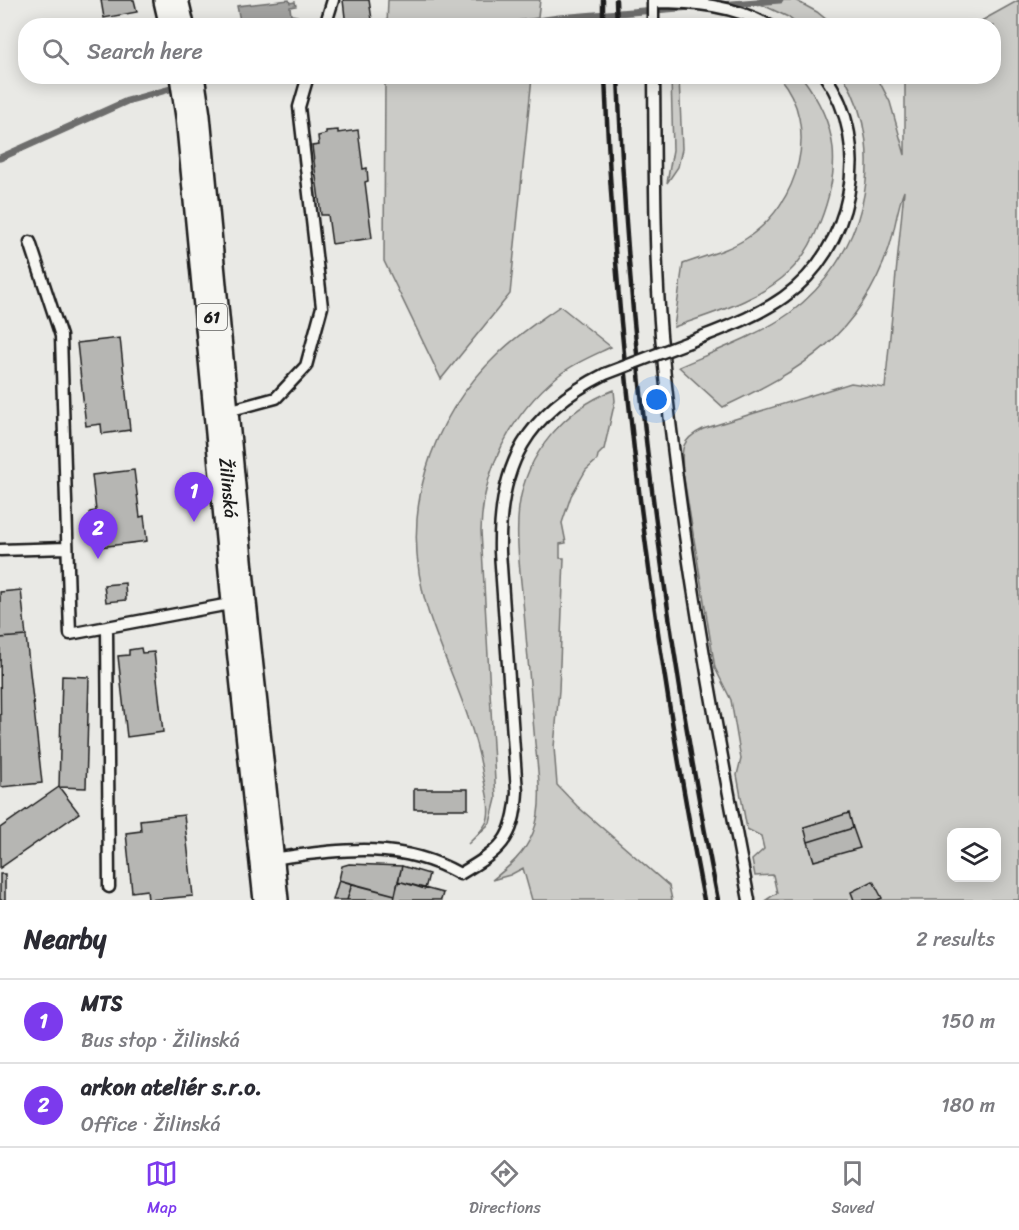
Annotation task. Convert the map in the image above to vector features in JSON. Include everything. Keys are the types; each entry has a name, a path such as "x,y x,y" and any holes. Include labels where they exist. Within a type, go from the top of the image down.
{"main road":[{"path":"171,0 175,18"},
{"name":"Žilinská","path":"188,84 238,602 272,900"}],"lane":[{"path":"327,18 333,0"},
{"path":"653,18 653,1 718,5 755,18"},
{"path":"221,413 276,398 306,366 322,307 298,107 305,84"},
{"path":"654,84 658,291 666,386 684,525 749,900"},
{"path":"267,860 330,851 382,850 428,859 460,874 492,855 501,846 516,811 517,792 500,540 506,480 514,460 539,422 558,402 581,386 605,374 735,323 784,297 816,266 828,249 848,199 851,178 852,155 849,132 841,107 829,84"},
{"path":"30,242 61,336 70,634 238,602"},
{"path":"0,550 67,548"},
{"path":"107,628 109,887"}],"shaded area":[{"path":"289,0 290,3 295,2 296,6 290,7 291,15 298,18 239,18 237,6"},
{"path":"388,0 540,0 538,18 387,18"},
{"path":"752,0 795,0 824,18 788,17"},
{"path":"1019,0 1019,900 766,900 777,893 773,875 755,876 752,860 764,849 761,836 747,829 737,775 741,759 731,700 715,668 683,472 684,446 690,437 703,429 851,383 885,388 904,191 889,248 876,279 862,305 824,347 778,379 723,407 679,367 778,321 815,291 836,264 852,235 862,204 867,172 866,140 858,108 847,84 881,84 890,102 905,155 905,84 1001,84 1001,18 987,18"},
{"path":"385,84 531,84 510,294 441,379 384,261"},
{"path":"671,84 679,84 682,149 678,167 667,183 673,150"},
{"path":"784,84 807,84 823,112 833,146 832,182 827,202 807,249 789,272 763,291 734,305 674,327 683,264 724,250 747,238 765,223 780,205 791,185 798,163 801,141 799,118 792,97"},
{"path":"560,306 611,347 565,371 542,390 513,425 493,465 483,508 481,531 496,799 490,823 468,844 486,823 489,811 487,797 472,729 428,611 420,575 416,540 419,505 426,472 437,439 454,408 474,379 521,334"},
{"path":"614,390 615,401 604,449 598,455 597,460 586,470 571,496 562,523 566,543 560,544 560,558 564,558 559,690 554,747 557,785 577,806 669,886 672,900 532,900 523,868 510,875 492,880 526,847 536,823 539,800 539,777 519,560 519,507 530,469 539,451 551,435 579,409"}],"building":[{"path":"101,0 134,0 137,12 104,18"},
{"path":"343,0 369,0 372,18 345,18"},
{"path":"338,130 338,133 358,130 363,169 367,168 368,181 365,182 372,238 332,244 328,215 321,215 312,146 319,145 318,136 326,134 326,131"},
{"path":"120,338 130,430 102,434 101,424 86,426 77,343"},
{"path":"134,470 140,517 144,516 147,541 100,547 97,524 91,525 90,512 96,511 92,475"},
{"path":"125,583 126,600 106,602 104,585"},
{"path":"21,590 26,636 0,638 0,592"},
{"path":"26,636 42,783 1,787 0,638"},
{"path":"141,648 142,653 154,652 163,732 127,737 118,656 129,655 129,650"},
{"path":"62,676 89,677 86,788 59,787"},
{"path":"59,787 79,813 0,868 0,828"},
{"path":"414,789 468,789 468,809 414,809"},
{"path":"849,813 853,828 808,842 804,827"},
{"path":"184,815 193,896 148,900 147,890 132,892 126,833 141,831 140,820"},
{"path":"853,828 860,848 814,861 808,842"},
{"path":"349,864 402,866 395,895 339,880 342,866"},
{"path":"402,866 429,874 425,889 398,881"},
{"path":"0,874 5,874 5,900 0,900"},
{"path":"339,880 352,884 347,900 333,900"},
{"path":"398,881 443,893 441,900 394,900"},
{"path":"873,881 882,898 854,900 851,892"},
{"path":"352,884 395,895 394,900 347,900"}],"waterway":[{"path":"720,5 780,0"},
{"path":"559,18 691,7"},
{"path":"0,158 127,101 181,86"}],"railway":[{"path":"603,0 603,18"},
{"path":"616,0 617,18"},
{"path":"605,84 618,284 639,490 668,696 704,900"},
{"path":"618,84 631,284 652,490 681,696 718,900"}],"place":[{"name":"MTS","path":"194,522"},
{"name":"arkon ateliér s.r.o.","path":"98,559"}]}
